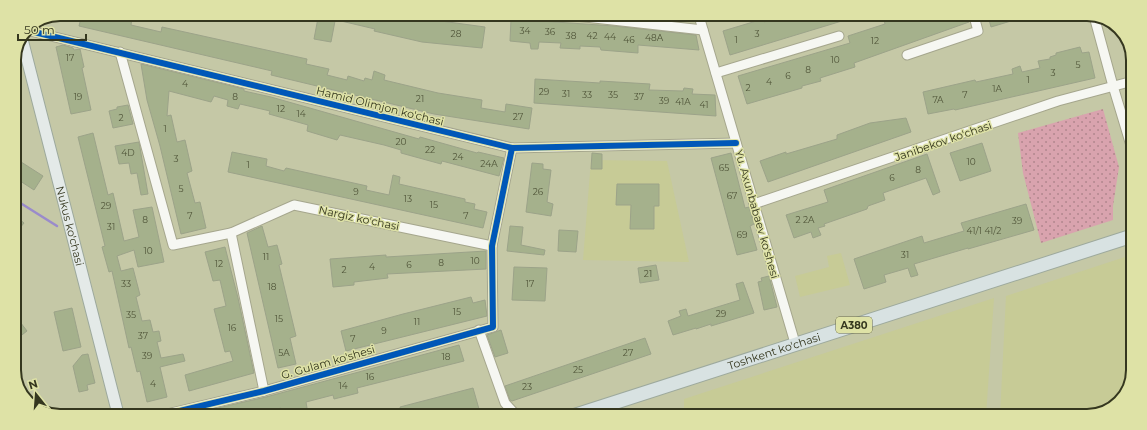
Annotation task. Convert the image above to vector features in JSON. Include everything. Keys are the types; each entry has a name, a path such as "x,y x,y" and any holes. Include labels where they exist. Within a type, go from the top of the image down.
{"highway":[{"name":"Toshkent ko'chasi","path":"595,409 1126,238"}],"main road":[{"name":"Nukus ko'chasi","path":"24,46 117,409"}],"street":[{"path":"621,21 703,30"},
{"name":"Yu. Axunbabaev ko'shesi","path":"700,21 795,344"},
{"path":"907,55 978,31 975,21"},
{"path":"1096,22 1126,129"},
{"name":"Hamid Olimjon ko'chasi","path":"33,32 512,148 736,143"},
{"path":"716,72 839,36"},
{"name":"Nargiz ko'chasi","path":"120,52 173,245 231,234 294,205 492,246"},
{"name":"Janibekov ko'chasi","path":"754,204 1058,101 1126,83"},
{"path":"492,246 512,148"},
{"path":"231,234 264,391"},
{"name":"G. Gulam ko'shesi","path":"188,409 264,391 493,327 492,246"},
{"path":"479,330 505,403 510,409"}],"shaded area":[{"path":"1103,109 1119,167 1113,206 1113,220 1041,243 1023,173 1018,133"},
{"path":"591,160 667,161 689,262 583,260"},
{"path":"841,253 850,285 800,297 795,276 829,267 827,256"},
{"path":"1126,257 1126,375 1124,383 1116,396 1107,404 1100,407 1087,409 1000,409 1006,296"},
{"path":"994,298 986,409 684,409 684,399"}],"building":[{"path":"80,21 132,21 131,25 161,32 162,27 307,59 306,64 329,69 327,75 347,80 348,76 364,81 365,78 372,80 374,71 385,75 384,80 438,93 482,100 481,108 505,112 506,104 532,108 529,129 434,114 271,75 272,71 79,26"},
{"path":"317,21 335,21 331,42 314,39"},
{"path":"341,21 441,21 485,27 482,48 422,42 374,31 375,29"},
{"path":"511,21 540,21 614,26 696,35 699,50 638,45 638,53 601,50 600,47 580,46 580,49 560,48 561,43 539,42 538,49 531,49 530,43 510,41"},
{"path":"756,21 842,21 730,55 723,31"},
{"path":"884,21 969,22 854,63 855,67 820,78 821,81 747,104 738,76 850,43 848,36 885,24"},
{"path":"989,21 1011,21 991,27"},
{"path":"63,45 73,48 74,50 80,49 84,67 82,68 91,110 71,114 56,47"},
{"path":"1080,47 1082,53 1089,52 1095,78 955,110 928,114 923,92 975,80 976,82 1013,74 1012,69 1020,66 1022,72 1040,68 1038,61 1050,59 1050,57 1056,55 1056,53"},
{"path":"141,64 244,89 244,91 271,97 419,139 420,137 477,153 504,158 499,176 442,161 441,164 401,153 401,150 384,145 340,135 337,140 307,131 308,125 269,114 270,111 240,104 238,109 227,106 228,100 214,96 211,102 169,91 167,116 171,115 177,142 185,140 192,171 187,173 195,203 200,202 206,228 181,234 160,146 147,100"},
{"path":"535,79 650,84 649,90 683,91 684,88 693,89 692,94 715,95 716,116 534,103"},
{"path":"128,105 133,124 113,128 109,111 117,109 117,107"},
{"path":"906,118 911,132 768,182 760,161 786,152 786,154 837,139 837,135 870,123"},
{"path":"93,133 108,195 113,193 124,241 139,237 133,210 152,207 164,262 138,267 134,250 117,256 121,271 133,268 140,295 136,297 142,321 150,320 153,332 159,331 161,341 157,342 161,358 183,354 185,361 160,367 167,397 147,402 140,371 137,372 131,347 129,348 112,271 109,272 102,247 105,246 78,137"},
{"path":"139,142 148,194 141,195 137,173 131,174 129,163 119,164 115,146"},
{"path":"982,143 991,171 960,181 950,153"},
{"path":"232,152 267,159 266,166 284,171 286,168 367,186 366,190 389,195 393,175 400,177 399,184 465,199 465,202 475,204 474,209 487,212 483,228 228,172"},
{"path":"592,153 602,154 602,169 591,169"},
{"path":"731,153 745,208 749,207 754,224 750,226 757,250 737,255 711,158"},
{"path":"927,154 940,192 933,195 926,178 883,193 885,200 868,206 867,209 824,224 825,226 818,228 821,235 813,238 811,232 794,238 786,215 828,202 824,190"},
{"path":"21,162 43,176 34,190 21,182"},
{"path":"532,163 543,164 543,169 551,170 547,202 553,204 551,216 526,212"},
{"path":"617,184 659,184 659,206 654,206 654,229 630,229 631,205 616,205"},
{"path":"1026,204 1034,230 914,264 918,275 911,277 908,268 884,275 886,282 864,289 854,259 922,236 924,243 964,231 961,223"},
{"path":"262,226 268,247 277,245 282,264 279,265 296,336 290,338 296,364 278,368 247,233"},
{"path":"510,226 523,227 521,245 545,250 544,255 507,251"},
{"path":"559,230 578,231 576,252 558,251"},
{"path":"225,247 238,298 254,373 189,391 185,375 233,361 230,351 225,352 214,309 226,306 220,280 213,281 205,252"},
{"path":"486,251 486,269 387,274 388,278 354,282 354,285 333,287 330,259"},
{"path":"656,265 659,280 640,283 638,268"},
{"path":"514,267 547,268 545,301 512,300"},
{"path":"769,276 777,307 764,310 758,282 762,281 761,278"},
{"path":"743,282 754,313 711,326 711,324 673,335 668,321 681,316 679,311 686,309 688,316 740,300 736,284"},
{"path":"471,297 473,303 485,300 487,316 346,351 341,331"},
{"path":"72,308 81,347 63,351 54,312"},
{"path":"21,323 27,331 21,336"},
{"path":"501,330 508,353 495,357 487,335"},
{"path":"645,338 651,354 512,401 510,400 505,386"},
{"path":"459,345 464,361 357,388 358,393 334,399 333,395 306,402 307,408 304,409 214,409 266,397"},
{"path":"88,354 95,383 87,385 88,390 79,392 73,366 82,355"},
{"path":"473,388 479,409 401,409 400,407"}],"waterway":[{"path":"21,203 57,226"}],"cycle path":[{"path":"33,32 512,148 736,143"},
{"path":"188,409 264,391 493,327 492,246 512,148"}]}
